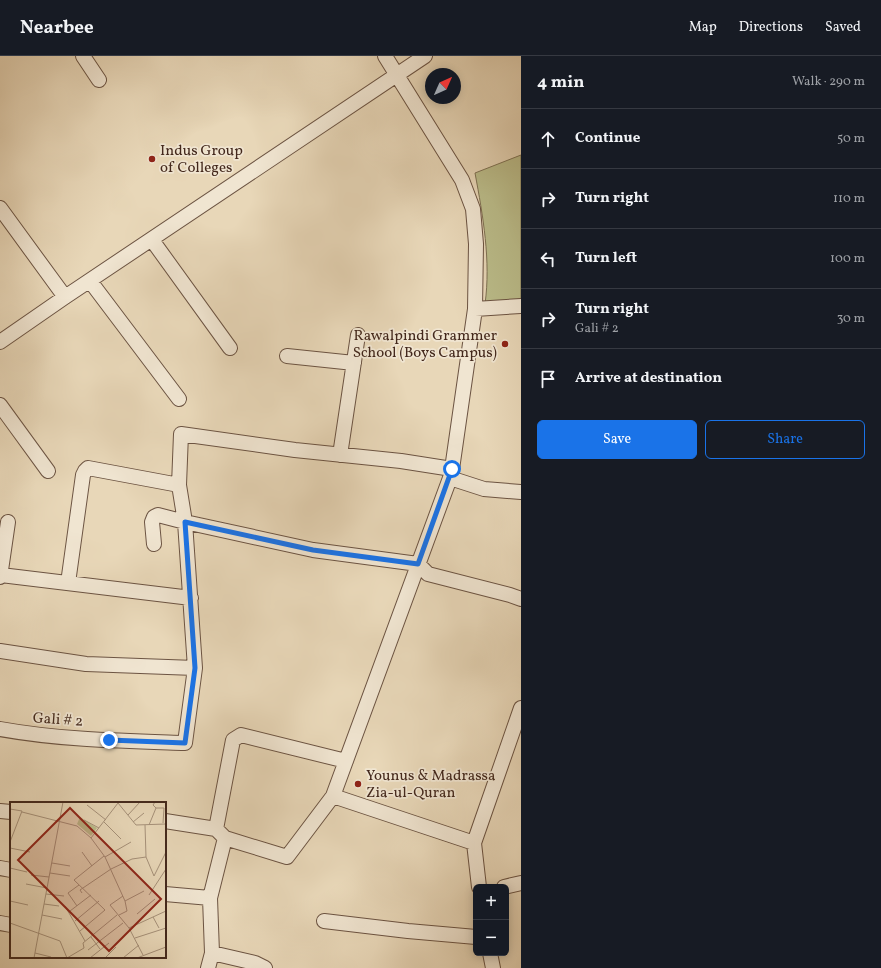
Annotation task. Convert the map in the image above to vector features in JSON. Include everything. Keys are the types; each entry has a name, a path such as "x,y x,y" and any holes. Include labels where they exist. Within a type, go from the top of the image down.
{"street":[{"path":"83,56 99,80"},
{"path":"166,821 220,833 287,858 333,796 451,474 474,309 476,244 473,209 462,180 385,56"},
{"path":"1,341 425,56"},
{"path":"0,208 65,297"},
{"path":"152,240 230,348"},
{"path":"90,281 179,399"},
{"path":"474,309 521,306"},
{"path":"340,455 358,335"},
{"path":"287,356 354,363"},
{"path":"0,404 48,471"},
{"path":"0,651 86,664 195,668 185,522 180,485 181,434 340,455 401,461 451,474 484,489 521,492"},
{"path":"68,584 83,475 88,468 180,485"},
{"path":"154,544 152,522 154,517 158,515 313,550 418,564 428,574 510,594 521,599"},
{"path":"8,522 0,576 191,598"},
{"name":"Gali # 2","path":"0,730 24,734 69,738 185,743 195,668"},
{"path":"479,884 474,843 521,708"},
{"path":"208,968 212,953 210,898 234,740 240,735 346,761"},
{"path":"333,796 474,843"},
{"path":"0,811 10,812"},
{"path":"0,868 10,870"},
{"path":"509,886 521,884"},
{"path":"166,894 210,898"},
{"path":"324,921 408,931 473,936"},
{"path":"0,923 10,925"},
{"path":"212,953 265,968"},
{"path":"491,956 493,968"}],"green space":[{"path":"521,155 521,299 485,304 487,288 487,255 475,173"}],"place":[{"name":"Indus Group of Colleges","path":"152,159"},
{"name":"Rawalpindi Grammer School (Boys Campus)","path":"505,344"},
{"name":"Younus & Madrassa Zia-ul-Quran","path":"358,784"}],"route":[{"path":"109,740 185,743 195,668 185,522 313,550 418,564 452,469"}]}
